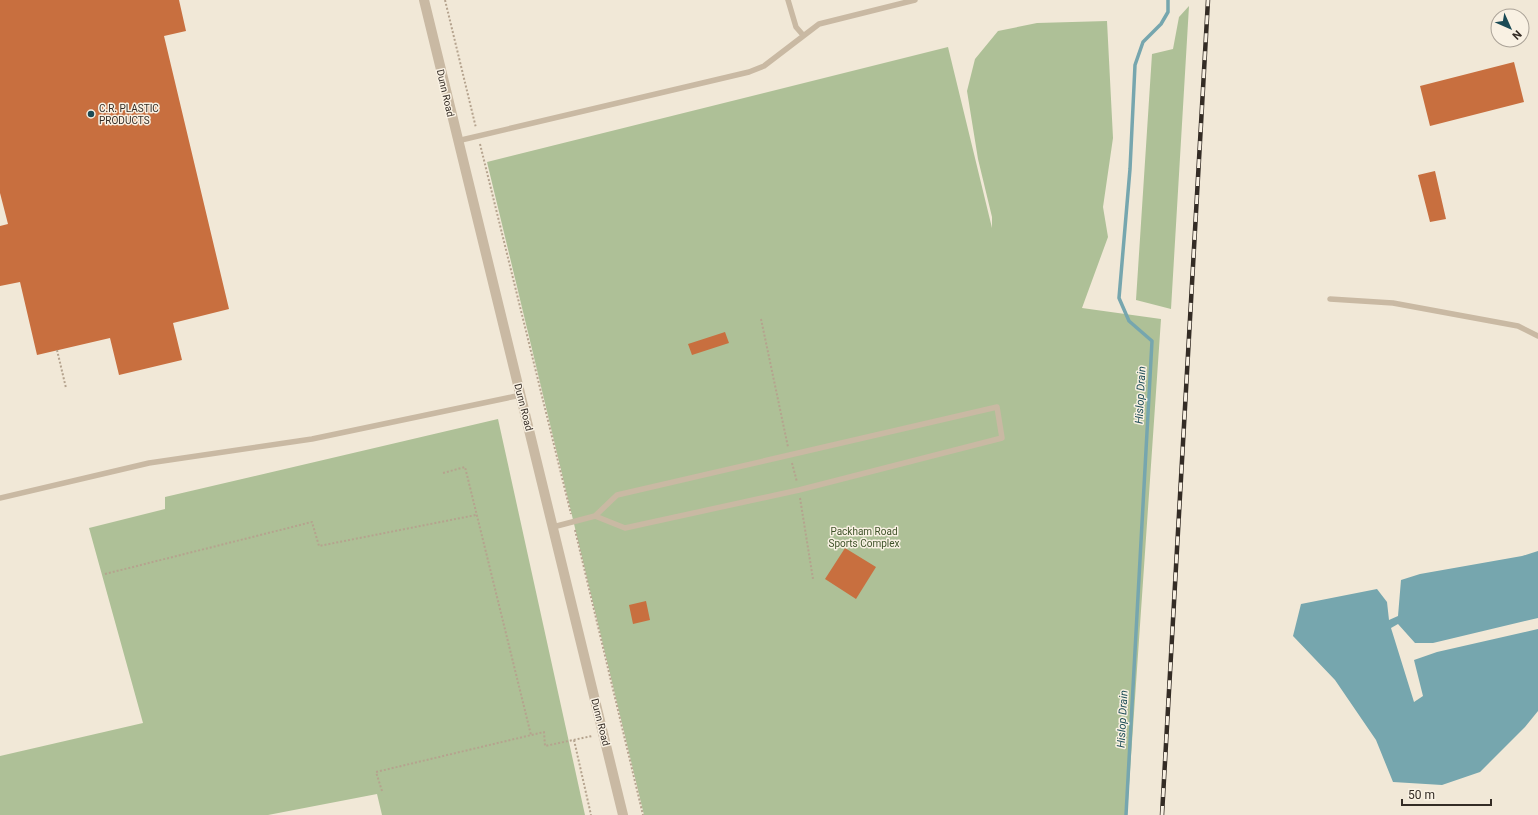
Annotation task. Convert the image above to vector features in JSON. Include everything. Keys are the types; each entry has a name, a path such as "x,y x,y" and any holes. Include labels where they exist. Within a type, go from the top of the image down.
{"street":[{"name":"Dunn Road","path":"424,0 457,141 554,527 623,815"}],"lane":[{"path":"788,0 796,27 803,35"},
{"path":"457,141 749,72 764,66 819,24 915,0"},
{"path":"1330,299 1393,303 1518,326 1538,336"},
{"path":"0,498 149,463 312,439 521,395"},
{"path":"554,527 595,516 617,495 996,408 1002,438 799,490 625,528 595,516"}],"path":[{"path":"445,0 477,132"},
{"path":"478,139 573,522 643,815"},
{"path":"57,350 66,388"},
{"path":"443,473 465,467 530,735"},
{"path":"105,574 312,522 319,546 476,515"},
{"path":"382,792 376,772 544,732 545,746 603,734"},
{"path":"574,740 591,815"}],"green space":[{"path":"1189,6 1171,309 1136,300 1152,54 1173,49 1179,17"},
{"name":"Packham Road Sports Complex","path":"1107,21 1113,138 1103,207 1108,237 1082,308 1161,319 1127,815 644,815 487,162 948,47 992,228 992,217 978,159 967,91 975,59 998,31 1037,23"},
{"path":"498,419 585,815 382,815 377,794 268,815 0,815 0,756 143,723 89,528 165,509 165,497"}],"water":[{"path":"1538,551 1538,618 1433,643 1415,643 1398,624 1391,628 1414,702 1423,696 1414,660 1437,652 1538,629 1538,711 1525,727 1480,772 1442,785 1393,782 1376,740 1335,680 1293,636 1301,604 1377,589 1387,602 1389,620 1398,616 1401,580 1420,574 1522,556"}],"building":[{"name":"C.R. PLASTIC PRODUCTS","path":"0,0 179,0 186,31 164,36 229,309 173,323 182,360 119,375 110,338 37,355 20,282 0,286 0,226 8,224 0,193"},
{"path":"1514,62 1524,102 1430,126 1420,86"},
{"path":"1435,171 1446,219 1430,222 1418,175"},
{"path":"725,332 729,343 692,355 688,344"},
{"path":"845,548 876,567 856,599 825,579"},
{"path":"646,601 650,620 633,624 629,605"}],"waterway":[{"name":"Hislop Drain","path":"1126,815 1152,341 1129,321 1119,298 1130,169 1135,65 1143,42 1161,24 1168,12 1168,0"}],"railway":[{"path":"1162,815 1208,0"}],"place":[{"name":"C.R. PLASTIC PRODUCTS","path":"91,114"}]}
